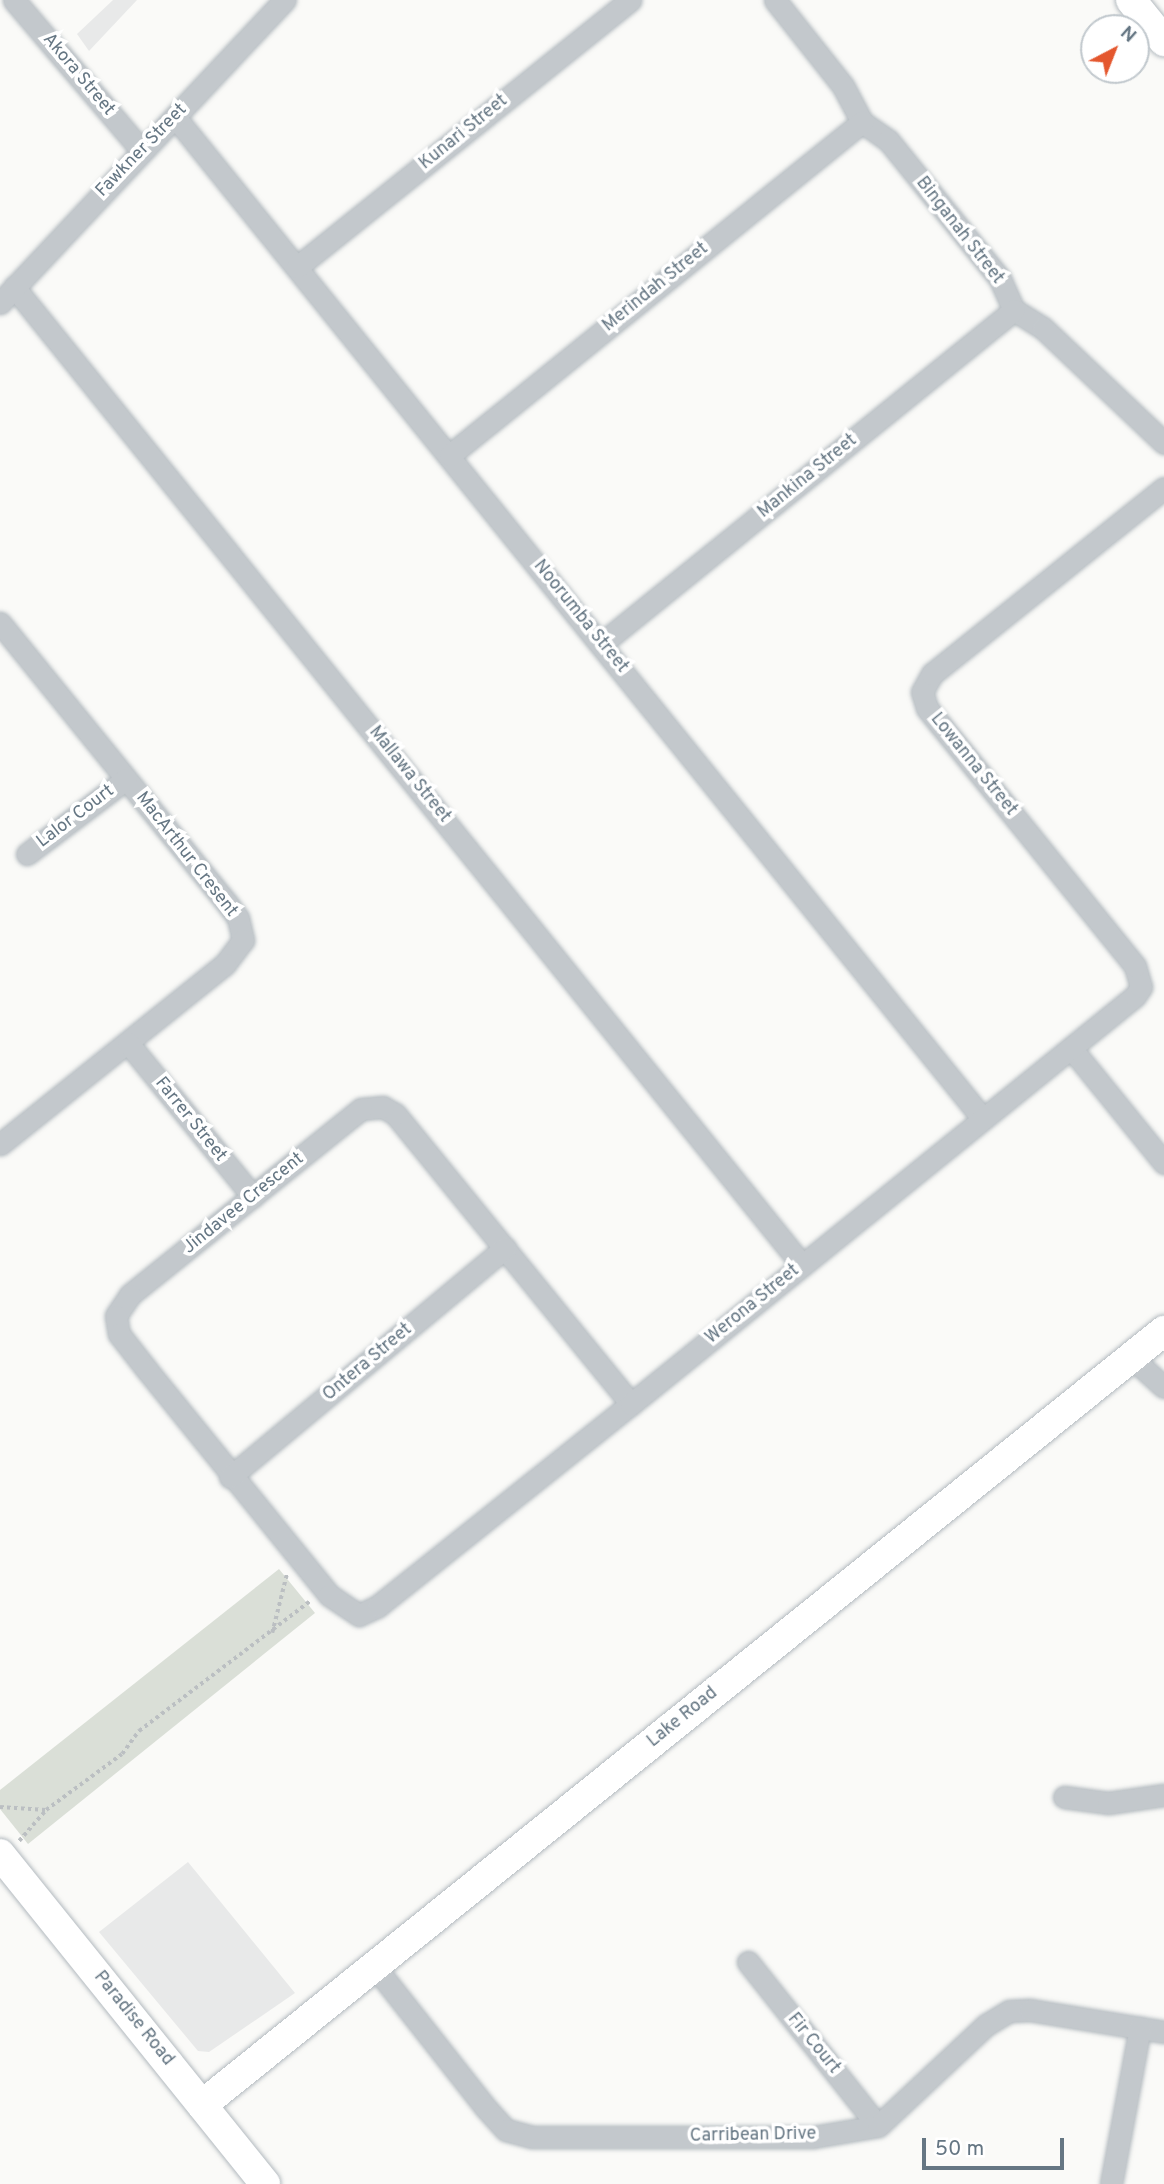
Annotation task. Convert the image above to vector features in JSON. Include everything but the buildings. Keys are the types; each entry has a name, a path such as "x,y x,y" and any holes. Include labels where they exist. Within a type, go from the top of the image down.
{"street":[{"name":"Akora Street","path":"14,0 142,151"},
{"name":"Fawkner Street","path":"7,295 285,0"},
{"name":"Kunari Street","path":"297,267 631,0"},
{"name":"Binganah Street","path":"775,0 843,86 862,122 888,140 1000,279 1014,310"},
{"path":"1131,0 1164,41"},
{"name":"Noorumba Street","path":"175,117 983,1119"},
{"name":"Merindah Street","path":"450,455 862,122"},
{"name":"Mallawa Street","path":"7,295 802,1265"},
{"path":"1014,310 1043,328 1164,443"},
{"name":"Mankina Street","path":"601,644 1014,310"},
{"name":"Lowanna Street","path":"1141,987 1135,966 927,709 922,692 932,674 1164,488"},
{"name":"MacArthur Cresent","path":"0,623 232,910 243,940 232,958 0,1144"},
{"name":"Lalor Court","path":"27,854 126,779"},
{"name":"Werona Street","path":"359,1615 378,1606 631,1404 1071,1048 1141,987"},
{"name":"Farrer Street","path":"128,1043 253,1197"},
{"path":"1071,1048 1164,1163"},
{"name":"Jindavee Crescent","path":"359,1615 330,1595 230,1477 119,1334 116,1316 130,1295 361,1109 383,1107 395,1114 631,1404"},
{"name":"Ontera Street","path":"230,1477 505,1248"},
{"name":"Lake Road","path":"202,2105 1164,1331"},
{"path":"1132,1358 1145,1375 1164,1387"},
{"path":"1064,1797 1108,1803 1164,1795"},
{"name":"Paradise Road","path":"9,1847 202,2105 265,2184"},
{"name":"Fir Court","path":"748,1962 878,2126"},
{"name":"Carribean Drive","path":"375,1967 506,2130 532,2137 813,2137 878,2126"},
{"path":"878,2126 986,2025 1009,2011 1030,2010 1164,2032"},
{"path":"1111,2184 1140,2028"}],"path":[{"path":"272,1633 288,1572"},
{"path":"9,1847 46,1810 122,1754 139,1731 272,1633 311,1600"},
{"path":"0,1807 46,1810"}],"shaded area":[{"path":"113,0 137,0 89,51 77,34"},
{"path":"279,1569 315,1613 28,1844 0,1809 0,1790"},
{"path":"188,1862 295,1993 209,2052 198,2051 99,1932"}]}
